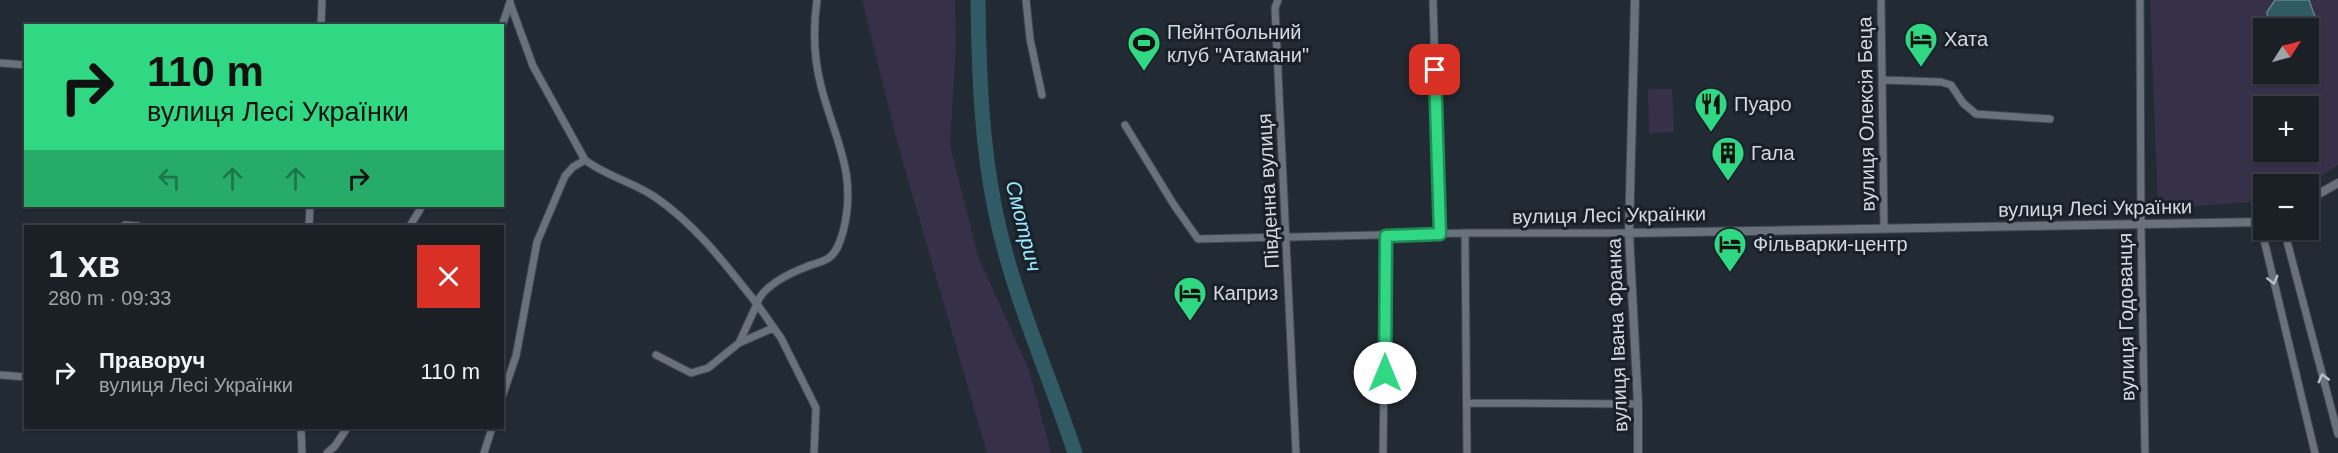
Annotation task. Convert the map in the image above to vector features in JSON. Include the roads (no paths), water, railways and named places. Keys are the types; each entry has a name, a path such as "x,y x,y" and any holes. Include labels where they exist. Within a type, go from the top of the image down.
{"street":[{"path":"321,24 322,0"},
{"path":"739,343 758,298 764,291 799,270 825,261 833,254 840,241 847,215 849,194 847,171 818,70 817,0"},
{"path":"1026,0 1030,39 1042,96"},
{"name":"Південна вулиця","path":"1278,0 1275,8 1296,453"},
{"path":"1433,0 1440,234"},
{"name":"вулиця Івана Франка","path":"1635,0 1629,233 1638,404 1638,453"},
{"name":"вулиця Олексія Беца","path":"1881,0 1884,80 1884,227"},
{"name":"вулиця Годованця","path":"2140,0 2140,225 2145,453"},
{"path":"503,24 510,2"},
{"path":"510,2 533,66 585,160 594,167 643,189 669,208 714,248 781,338 816,408 814,453"},
{"path":"0,63 24,65"},
{"path":"1884,80 1941,82 1950,85 1963,103 1976,114 2050,119"},
{"name":"вулиця Лесі Українки","path":"1125,125 1174,205 1198,239 2253,222"},
{"path":"504,391 516,356 537,242 565,176 573,167 585,160"},
{"path":"2319,194 2338,183"},
{"path":"309,225 310,207"},
{"path":"411,225 421,207"},
{"path":"1465,233 1467,453"},
{"path":"1383,453 1386,236"},
{"path":"2265,240 2316,453"},
{"path":"2287,240 2338,434"},
{"path":"656,355 691,373 708,368 739,343 773,328"},
{"path":"0,375 24,377"},
{"path":"1468,403 1638,404"},
{"path":"301,429 302,453"},
{"path":"327,453 335,446 346,429"},
{"path":"484,453 492,429"}],"water":[{"path":"2275,0 2309,0 2315,18 2268,18 2267,12"}],"waterway":[{"name":"Смотрич","path":"978,0 984,134 996,214 1012,275 1075,453"}],"place":[{"name":"Хата","path":"1921,68"},
{"name":"Пейнтбольний клуб \"Атамани\"","path":"1144,72"},
{"name":"Пуаро","path":"1711,133"},
{"name":"Гала","path":"1728,182"},
{"name":"Фільварки-центр","path":"1730,273"},
{"name":"Каприз","path":"1190,322"}]}
